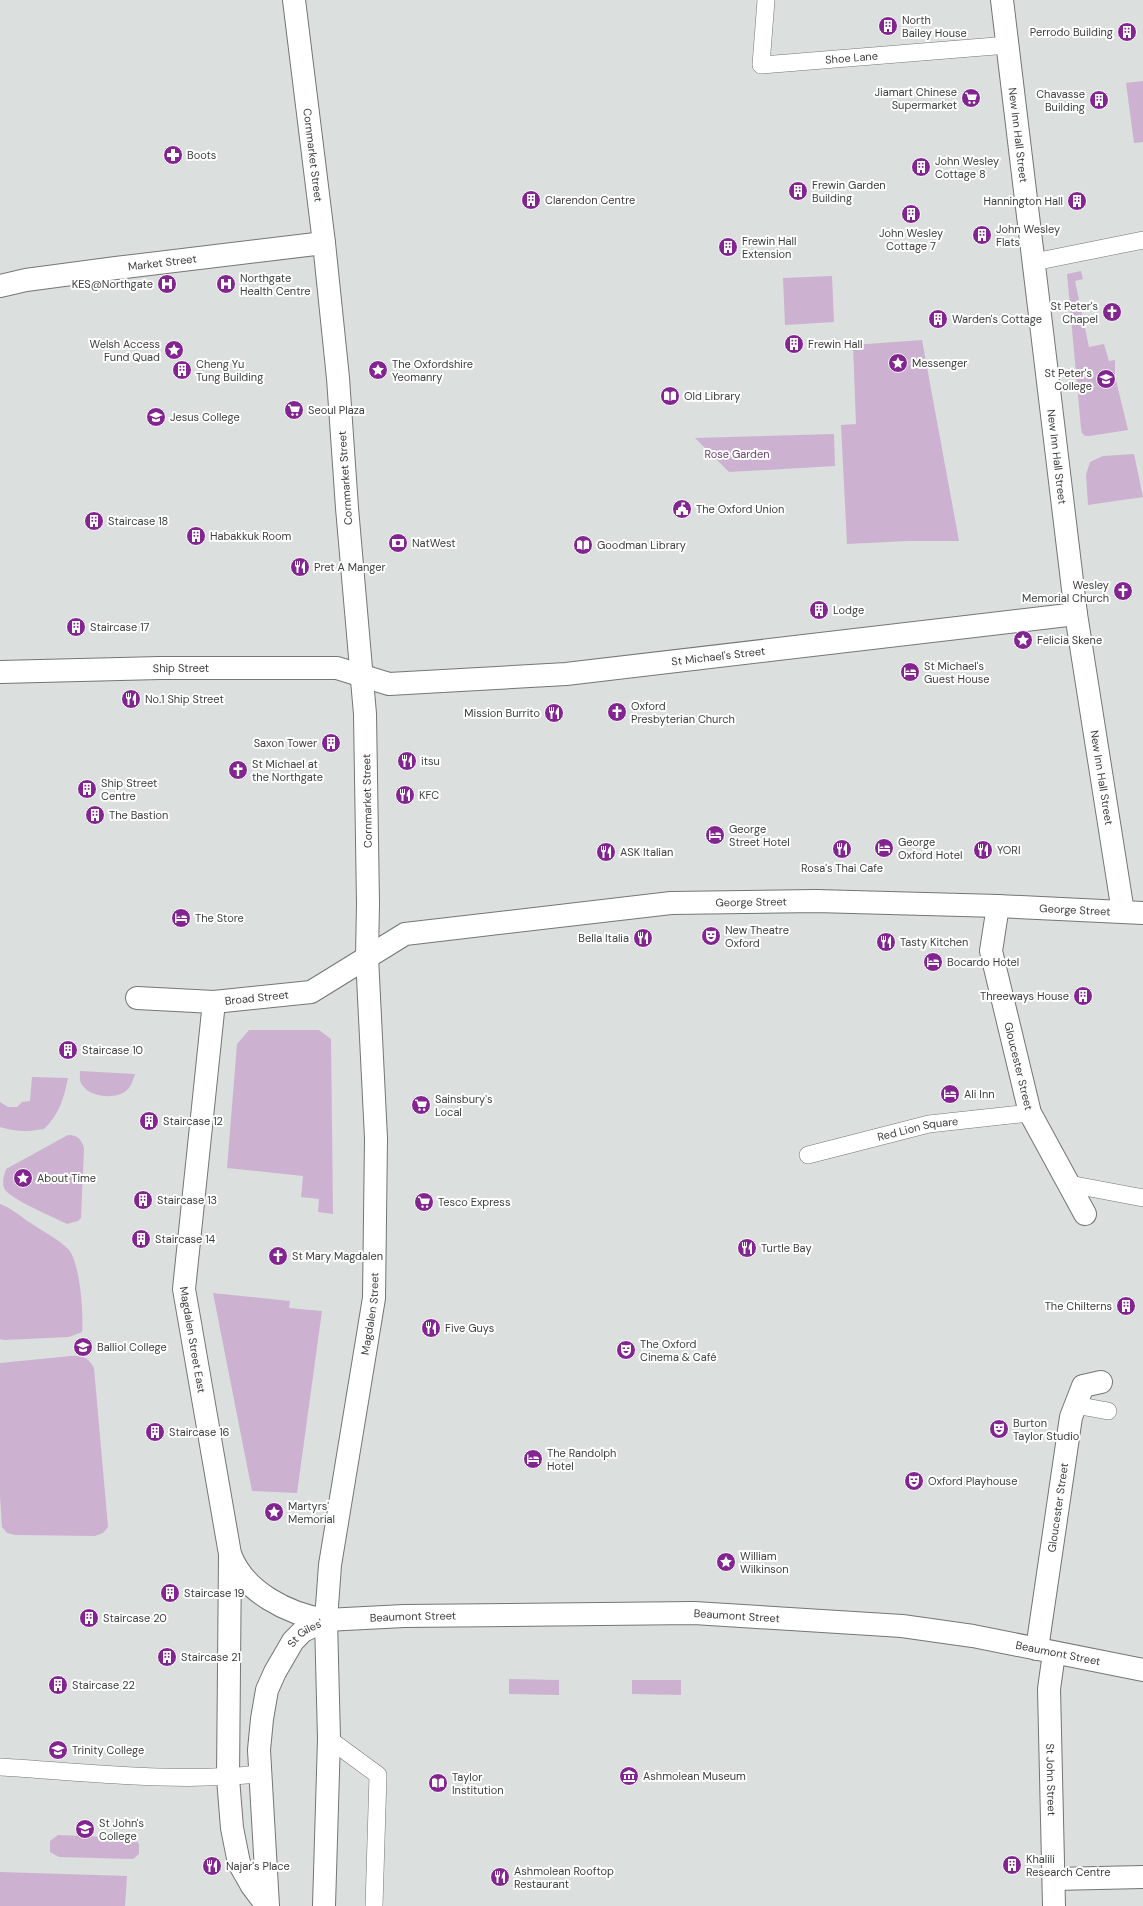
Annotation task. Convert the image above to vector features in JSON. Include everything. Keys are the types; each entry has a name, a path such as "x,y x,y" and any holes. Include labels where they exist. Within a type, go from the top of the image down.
{"street":[{"name":"Cornmarket Street","path":"294,0 324,243 338,378 365,714 368,903 367,957"},
{"name":"New Inn Hall Street","path":"1002,0 1076,614 1133,913"},
{"name":"Market Street","path":"0,286 26,280 116,268 324,243"},
{"name":"St Michael's Street","path":"362,675 389,684 566,674 1076,614"},
{"name":"Ship Street","path":"0,672 160,668 337,668 362,675"},
{"name":"George Street","path":"367,957 405,934 671,903 816,901 998,906 1133,913"},
{"name":"Gloucester Street","path":"998,906 991,950 1030,1113 1086,1214"},
{"name":"Broad Street","path":"137,998 214,1002 311,992 367,957"},
{"name":"Magdalen Street","path":"326,1620 330,1565 374,1298 376,1138 367,957"},
{"name":"Magdalen Street East","path":"214,1002 184,1289 230,1554 238,1573 257,1590 296,1612 306,1616 326,1620"},
{"name":"Gloucester Street","path":"1045,1651 1071,1417 1083,1386 1101,1382"},
{"name":"St Giles'","path":"230,1554 228,1778 232,1828 239,1863 252,1886 268,1906"},
{"name":"Beaumont Street","path":"326,1620 420,1615 694,1613 902,1626 973,1636 1143,1670"},
{"name":"St Giles'","path":"268,1906 259,1774 259,1750 262,1719 271,1680 284,1653 302,1631 326,1620 329,1739 324,1906"},
{"name":"St John Street","path":"1045,1651 1049,1689 1054,1906"},
{"path":"1054,1879 1143,1878"}],"lane":[{"name":"Shoe Lane","path":"766,0 761,65 1008,45"},
{"path":"1034,262 1143,240"},
{"name":"Red Lion Square","path":"808,1155 929,1124 1030,1113"},
{"path":"1069,1184 1143,1198"},
{"path":"1075,1405 1108,1411"},
{"path":"329,1739 378,1775 374,1906"},
{"path":"0,1767 189,1778 228,1778 259,1774"}],"green space":[{"path":"1143,81 1143,142 1134,143 1126,83"},
{"path":"1081,271 1083,279 1075,281 1089,347 1104,344 1109,361 1115,360 1115,376 1128,430 1090,436 1085,436 1082,433 1067,274"},
{"path":"832,276 834,322 785,325 783,278"},
{"path":"922,340 959,541 908,541 847,544 841,425 856,424 853,345"},
{"name":"Rose Garden","path":"834,434 835,466 729,472 695,438"},
{"path":"1134,454 1143,497 1088,505 1086,475 1090,462 1103,456"},
{"path":"249,1030 319,1030 331,1039 333,1214 318,1212 319,1199 301,1197 303,1176 227,1168 237,1044"},
{"path":"80,1071 135,1074 130,1086 124,1093 105,1096 92,1093 83,1086 80,1081"},
{"path":"32,1077 68,1078 63,1099 54,1118 44,1129 32,1131 11,1130 0,1127 0,1102 8,1107 17,1107 22,1102 30,1101"},
{"path":"68,1135 79,1138 84,1148 81,1218 78,1221 67,1224 32,1208 14,1197 4,1188 3,1183 6,1169"},
{"path":"0,1204 11,1209 69,1250 76,1266 82,1302 82,1332 69,1337 0,1339"},
{"path":"213,1293 290,1301 289,1308 322,1311 297,1493 252,1491"},
{"path":"79,1356 87,1359 94,1368 108,1527 103,1533 95,1536 15,1535 7,1533 2,1527 0,1496 0,1363"},
{"path":"509,1679 559,1680 559,1695 509,1694"},
{"path":"632,1680 681,1680 681,1695 632,1694"},
{"path":"58,1835 134,1838 139,1844 139,1854 133,1859 59,1857 50,1852 50,1841"},
{"path":"0,1872 127,1876 125,1906 0,1906"}],"place":[{"name":"North Bailey House","path":"888,26"},
{"name":"Perrodo Building","path":"1127,32"},
{"name":"Jiamart Chinese Supermarket","path":"971,98"},
{"name":"Chavasse Building","path":"1099,100"},
{"name":"Boots","path":"173,155"},
{"name":"John Wesley Cottage 8","path":"921,167"},
{"name":"Frewin Garden Building","path":"798,191"},
{"name":"Clarendon Centre","path":"531,200"},
{"name":"Hannington Hall","path":"1077,201"},
{"name":"John Wesley Cottage 7","path":"911,214"},
{"name":"John Wesley Flats","path":"982,235"},
{"name":"Frewin Hall Extension","path":"728,247"},
{"name":"KES@Northgate","path":"167,284"},
{"name":"Northgate Health Centre","path":"226,284"},
{"name":"St Peter's Chapel","path":"1112,312"},
{"name":"Warden's Cottage","path":"938,319"},
{"name":"Frewin Hall","path":"794,344"},
{"name":"Welsh Access Fund Quad","path":"174,350"},
{"name":"Messenger","path":"898,363"},
{"name":"Cheng Yu Tung Building","path":"182,370"},
{"name":"The Oxfordshire Yeomanry","path":"378,370"},
{"name":"St Peter's College","path":"1106,379"},
{"name":"Old Library","path":"670,396"},
{"name":"Seoul Plaza","path":"294,410"},
{"name":"Jesus College","path":"156,417"},
{"name":"The Oxford Union","path":"682,509"},
{"name":"Staircase 18","path":"94,521"},
{"name":"Habakkuk Room","path":"196,536"},
{"name":"NatWest","path":"398,543"},
{"name":"Goodman Library","path":"583,545"},
{"name":"Pret A Manger","path":"300,567"},
{"name":"Wesley Memorial Church","path":"1123,591"},
{"name":"Lodge","path":"819,610"},
{"name":"Staircase 17","path":"76,627"},
{"name":"Felicia Skene","path":"1023,640"},
{"name":"St Michael's Guest House","path":"910,672"},
{"name":"No.1 Ship Street","path":"131,699"},
{"name":"Oxford Presbyterian Church","path":"617,712"},
{"name":"Mission Burrito","path":"554,713"},
{"name":"Saxon Tower","path":"331,743"},
{"name":"itsu","path":"407,761"},
{"name":"St Michael at the Northgate","path":"238,770"},
{"name":"Ship Street Centre","path":"87,789"},
{"name":"KFC","path":"405,795"},
{"name":"The Bastion","path":"95,815"},
{"name":"George Street Hotel","path":"715,835"},
{"name":"George Oxford Hotel","path":"884,848"},
{"name":"Rosa's Thai Cafe","path":"842,849"},
{"name":"YORI","path":"983,850"},
{"name":"ASK Italian","path":"606,852"},
{"name":"The Store","path":"181,918"},
{"name":"New Theatre Oxford","path":"711,936"},
{"name":"Bella Italia","path":"643,938"},
{"name":"Tasty Kitchen","path":"886,942"},
{"name":"Bocardo Hotel","path":"933,962"},
{"name":"Threeways House","path":"1083,996"},
{"name":"Staircase 10","path":"68,1050"},
{"name":"Ali Inn","path":"950,1094"},
{"name":"Sainsbury's Local","path":"421,1105"},
{"name":"Staircase 12","path":"149,1121"},
{"name":"About Time","path":"23,1178"},
{"name":"Staircase 13","path":"143,1200"},
{"name":"Tesco Express","path":"424,1202"},
{"name":"Staircase 14","path":"141,1239"},
{"name":"Turtle Bay","path":"747,1248"},
{"name":"St Mary Magdalen","path":"278,1256"},
{"name":"The Chilterns","path":"1126,1306"},
{"name":"Five Guys","path":"431,1328"},
{"name":"Balliol College","path":"83,1347"},
{"name":"The Oxford Cinema & Café","path":"626,1350"},
{"name":"Burton Taylor Studio","path":"999,1429"},
{"name":"Staircase 16","path":"155,1432"},
{"name":"The Randolph Hotel","path":"533,1459"},
{"name":"Oxford Playhouse","path":"914,1481"},
{"name":"Martyrs' Memorial","path":"274,1512"},
{"name":"William Wilkinson","path":"726,1562"},
{"name":"Staircase 19","path":"170,1593"},
{"name":"Staircase 20","path":"89,1618"},
{"name":"Staircase 21","path":"167,1657"},
{"name":"Staircase 22","path":"58,1685"},
{"name":"Trinity College","path":"58,1750"},
{"name":"Ashmolean Museum","path":"629,1776"},
{"name":"Taylor Institution","path":"438,1783"},
{"name":"St John's College","path":"85,1829"},
{"name":"Khalili Research Centre","path":"1012,1865"},
{"name":"Najar's Place","path":"212,1866"},
{"name":"Ashmolean Rooftop Restaurant","path":"500,1877"}]}
